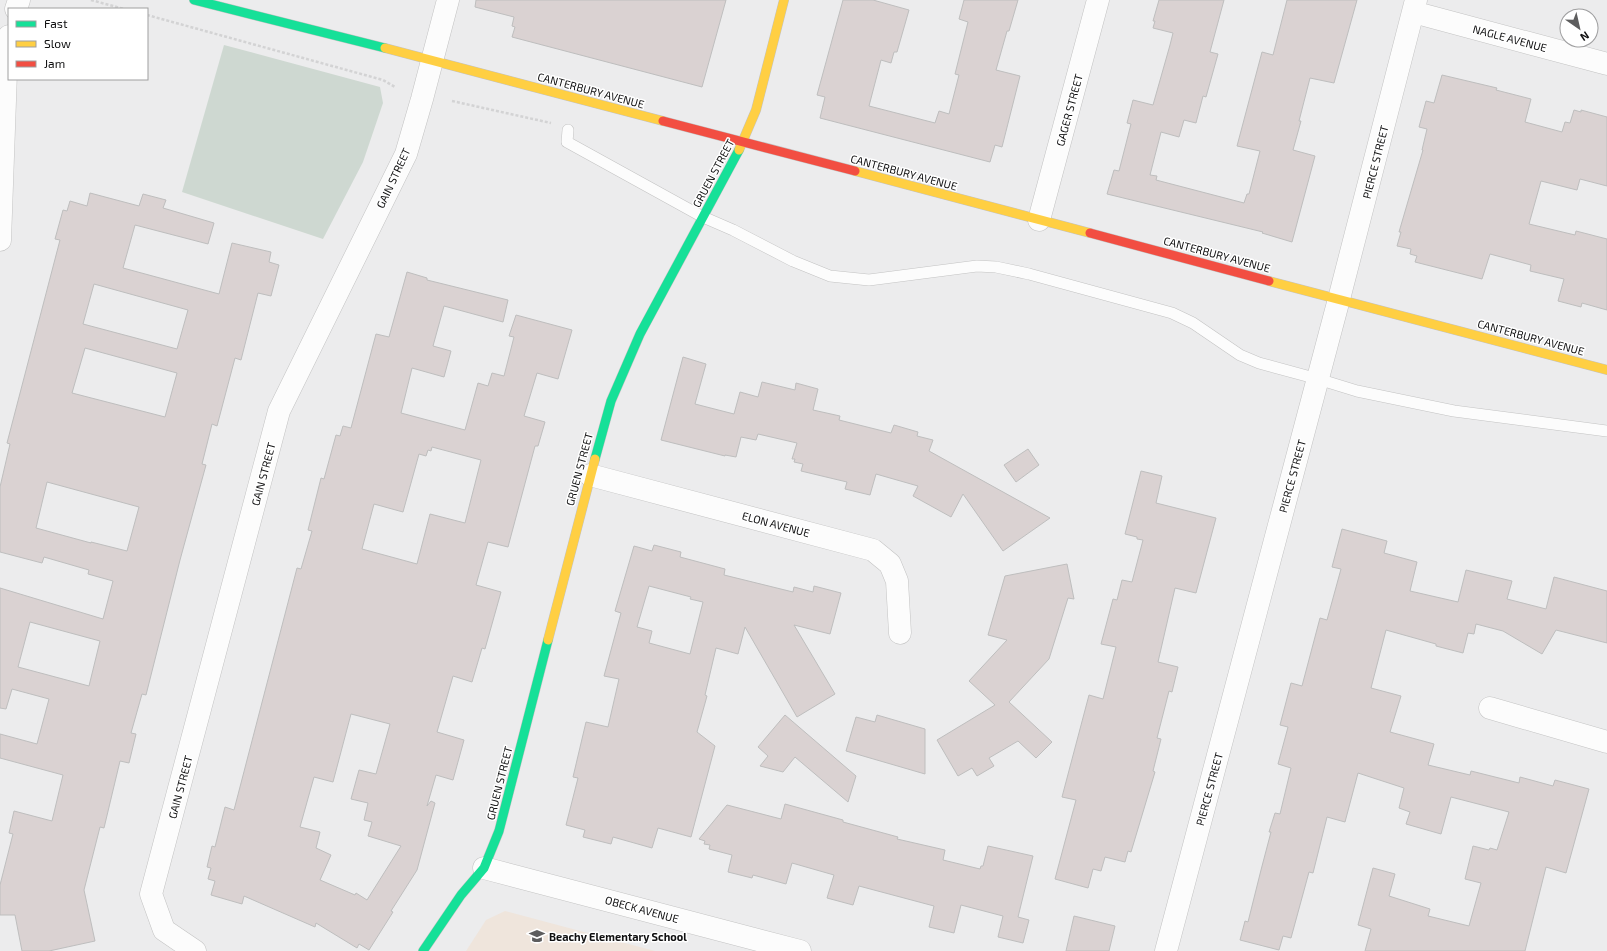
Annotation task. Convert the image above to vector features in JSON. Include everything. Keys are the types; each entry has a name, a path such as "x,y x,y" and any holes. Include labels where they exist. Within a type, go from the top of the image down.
{"street":[{"name":"CANTERBURY AVENUE","path":"194,0 433,60 1607,370"},
{"name":"GAIN STREET","path":"195,951 164,930 151,894 277,418 406,154 433,60 448,0"},
{"name":"GRUEN STREET","path":"423,951 461,895 484,868 499,831 590,475 611,401 640,334 743,143 756,110 784,0"},
{"name":"GAGER STREET","path":"1040,220 1098,0"},
{"name":"NAGLE AVENUE","path":"1415,6 1607,64"},
{"name":"PIERCE STREET","path":"1166,951 1318,379 1415,6"},
{"path":"0,240 8,40"},
{"name":"ELON AVENUE","path":"590,475 873,550 890,564 897,581 900,633"},
{"path":"1490,708 1607,742"},
{"name":"OBECK AVENUE","path":"484,868 800,951"}],"lane":[{"path":"568,130 567,142 703,217 733,230 793,262 830,276 869,280 977,266 996,267 1029,274 1172,313 1193,323 1240,355 1259,363 1357,391 1454,410 1607,431"}],"path":[{"path":"91,0 120,8"},
{"path":"148,15 383,80 395,86"},
{"path":"452,101 556,124 568,130"}],"shaded area":[{"path":"224,45 380,87 383,103 363,162 323,239 182,192"},
{"name":"Beachy Elementary School","path":"505,911 655,951 466,951 486,920"}],"building":[{"path":"476,0 726,0 702,87 512,37 515,27 512,26 514,17 475,7"},
{"path":"843,0 873,0 909,10 897,52 894,52 891,63 881,60 869,106 935,123 939,111 949,114 959,75 955,74 968,22 959,19 964,0 1018,0 996,70 1020,76 1002,147 995,145 990,162 820,118 825,97 817,95"},
{"path":"1159,0 1224,0 1210,52 1218,54 1206,97 1203,96 1196,123 1184,120 1179,137 1161,132 1150,175 1157,176 1156,180 1244,203 1247,194 1249,194 1260,151 1237,146 1262,52 1273,55 1287,0 1357,0 1334,83 1310,78 1293,150 1315,156 1292,242 1262,233 1263,232 1107,194 1114,170 1119,171 1131,124 1127,123 1133,100 1153,105 1170,45 1173,33 1153,28 1155,21 1153,21"},
{"path":"1442,75 1497,88 1496,90 1531,99 1525,122 1562,132 1565,122 1570,123 1574,110 1581,112 1581,110 1607,117 1607,186 1580,179 1577,190 1541,181 1529,224 1575,235 1576,231 1607,239 1607,310 1582,303 1581,307 1558,301 1564,279 1530,271 1531,265 1490,254 1482,279 1415,262 1417,256 1410,254 1411,249 1397,246 1401,232 1399,232 1423,150 1427,129 1419,127 1426,101 1434,103"},
{"path":"90,193 139,206 143,194 166,200 163,208 214,223 208,244 135,225 123,268 219,294 232,243 271,252 269,262 279,265 271,296 258,293 241,360 235,358 217,426 212,424 202,464 206,465 146,695 142,694 131,733 136,734 129,763 120,761 104,828 100,827 84,890 95,941 49,951 22,951 15,915 0,915 0,885 13,834 9,833 14,811 52,821 63,775 0,758 0,734 37,744 49,699 12,689 6,709 0,708 0,588 103,619 113,581 88,574 89,570 44,557 42,563 0,552 0,487 10,444 7,443 60,240 55,239 63,210 67,211 70,201 87,206","holes":["94,284 188,310 177,349 83,324","85,348 177,373 165,417 72,393","47,482 139,507 127,551 36,528","30,622 100,641 89,686 18,667"]},
{"path":"407,272 427,278 427,280 508,300 503,322 444,306 433,346 451,351 444,377 412,368 401,413 465,430 478,383 488,386 492,373 504,376 514,337 509,336 516,315 572,330 558,379 537,373 524,416 545,422 538,446 535,446 508,547 488,542 476,585 501,592 485,649 482,648 472,682 453,676 437,732 464,740 453,780 436,775 427,806 431,801 435,803 417,870 391,911 393,912 369,950 359,944 357,948 316,923 315,927 244,896 242,904 211,895 215,881 208,879 211,868 207,867 212,846 215,847 225,807 234,810 297,568 301,569 312,531 308,530 321,478 324,479 336,435 340,436 343,426 351,428 376,334 389,337","holes":["432,447 481,460 465,523 430,514 417,564 362,549 374,504 403,512 419,454 426,456 428,450 431,451","351,714 390,724 376,774 359,770 351,799 368,803 364,820 372,822 368,836 401,846 367,900 356,893 355,895 320,880 331,855 316,848 320,832 300,827 314,777 333,782"]},
{"path":"683,357 706,364 695,404 734,414 740,392 758,397 762,382 795,390 796,383 818,389 813,410 840,416 839,420 891,433 894,425 918,432 917,436 933,440 929,451 1050,518 1003,551 963,494 951,517 913,496 918,486 876,474 870,495 845,489 847,482 801,471 803,464 794,462 795,459 792,459 797,443 758,434 756,440 741,437 736,457 725,456 661,440"},
{"path":"1028,449 1039,465 1016,482 1004,465"},
{"path":"1141,471 1162,476 1156,503 1216,518 1196,593 1175,588 1158,662 1178,667 1172,692 1169,691 1157,738 1161,739 1153,771 1155,772 1131,852 1128,851 1125,862 1105,857 1101,871 1093,869 1088,888 1055,879 1076,800 1062,797 1089,695 1103,699 1116,647 1101,644 1113,599 1117,600 1122,580 1132,582 1143,540 1125,534"},
{"path":"1342,529 1387,541 1384,553 1417,562 1410,591 1458,602 1466,570 1512,581 1507,599 1546,609 1554,577 1607,591 1607,643 1556,630 1542,654 1503,631 1476,624 1474,634 1468,633 1463,653 1386,630 1371,688 1401,696 1390,732 1434,744 1428,765 1470,775 1471,771 1519,783 1520,777 1553,786 1555,780 1589,789 1566,873 1546,867 1525,951 1365,951 1371,929 1358,925 1373,868 1395,874 1389,896 1430,909 1428,916 1469,926 1481,883 1465,879 1473,846 1489,850 1490,848 1497,850 1509,812 1451,797 1441,834 1406,824 1410,812 1399,808 1404,788 1358,773 1345,822 1327,817 1313,873 1309,872 1291,938 1283,936 1279,950 1240,940 1245,921 1248,922 1271,832 1269,832 1275,813 1280,814 1291,768 1278,764 1288,727 1280,725 1291,683 1302,686 1320,618 1327,620 1341,569 1332,567"},
{"path":"654,545 681,552 680,557 725,569 724,575 793,592 794,587 813,592 814,586 841,593 830,634 794,625 835,694 797,717 745,627 738,654 716,648 705,695 707,696 697,732 715,746 691,837 658,828 652,848 613,837 611,844 583,837 585,830 566,825 578,778 573,777 586,722 608,727 619,679 604,676 621,613 615,611 634,546 652,551","holes":["649,586 691,597 690,599 703,602 690,654 649,643 652,631 637,627"]},
{"path":"1067,564 1074,599 1068,598 1049,659 1009,702 1052,742 1036,758 1018,741 989,758 994,766 977,776 972,768 958,776 937,740 995,705 969,681 1007,640 988,635 1005,576"},
{"path":"785,715 856,776 848,802 795,757 783,772 760,766 768,756 758,747"},
{"path":"877,715 925,729 925,774 846,751 856,717 875,722"},
{"path":"785,804 898,837 897,839 945,850 943,860 980,869 981,866 983,866 988,846 1033,856 1018,917 1029,920 1023,943 998,937 1003,916 961,905 954,933 929,927 934,906 859,886 853,905 827,898 834,875 792,863 786,884 753,875 752,878 728,872 732,855 709,849 710,845 704,844 705,841 699,839 727,805 781,819"},
{"path":"1074,916 1115,926 1109,951 1066,951"}],"traffic: fast":[{"path":"194,0 385,48"},
{"path":"595,459 611,401 640,334 739,150"},
{"path":"423,951 461,895 484,868 499,831 548,640"}],"traffic: slow":[{"path":"739,150 756,110 784,0"},
{"path":"385,48 663,121"},
{"path":"855,171 1090,233"},
{"path":"1269,281 1607,370"},
{"path":"548,640 595,459"}],"traffic: jam":[{"path":"663,121 855,171"},
{"path":"1090,233 1269,281"}],"place":[{"name":"Beachy Elementary School","path":"537,936"}]}
